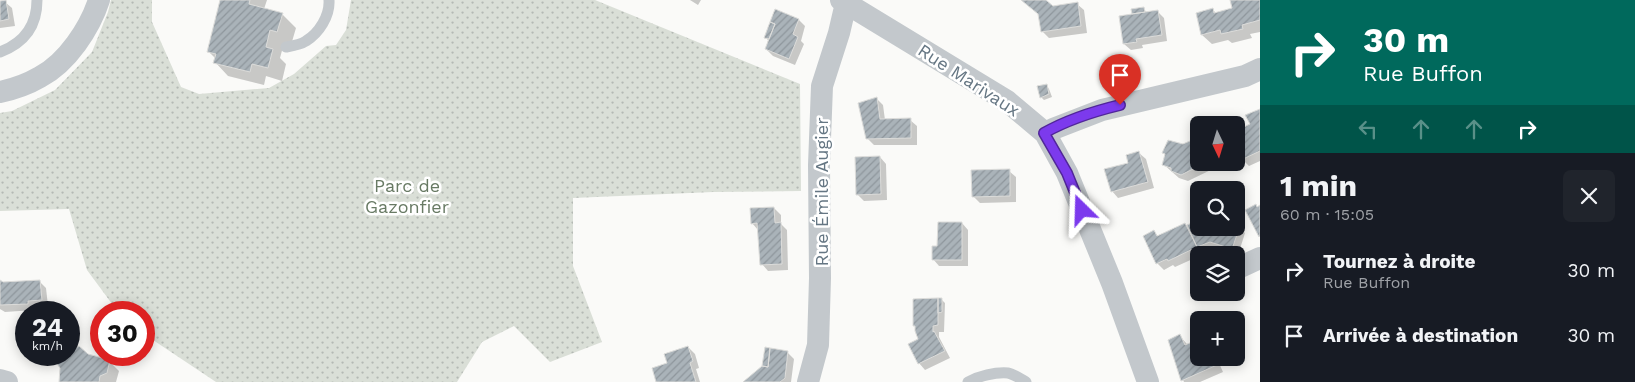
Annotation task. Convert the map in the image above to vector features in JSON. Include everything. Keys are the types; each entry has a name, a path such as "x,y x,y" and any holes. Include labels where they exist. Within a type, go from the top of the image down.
{"street":[{"path":"0,92 15,88 42,76 63,59 85,30 99,0"},
{"name":"Rue Marivaux","path":"843,2 1007,100 1044,133 1067,173 1112,283 1148,382"},
{"name":"Rue Émile Augier","path":"808,382 818,345 820,278 818,165 822,86 839,33 843,2"},
{"path":"1044,133 1102,110 1245,76 1260,69"},
{"path":"1245,265 1260,258"},
{"path":"0,380 7,382"}],"lane":[{"path":"0,52 12,48 26,35 37,14 37,0"},
{"path":"286,47 304,42 317,31 330,10 329,0"},
{"path":"968,382 974,378 992,374 1010,373 1026,382"}],"green space":[{"name":"Parc de Gazonfier","path":"111,0 152,0 152,22 181,87 199,94 269,88 294,74 326,46 336,45 346,30 351,0 595,0 800,84 801,191 713,192 573,198 573,266 602,342 550,362 514,326 482,342 457,382 216,382 155,341 155,301 110,301 87,270 69,209 0,211 0,113 12,111 55,90 92,52"}],"building":[{"path":"6,0 9,19 0,21 0,1"},
{"path":"220,0 250,0 249,4 283,13 277,32 270,30 266,47 273,49 268,68 252,64 250,72 213,63 216,54 207,52"},
{"path":"1021,0 1046,0 1053,6 1078,2 1081,26 1041,32 1038,14"},
{"path":"1230,0 1260,0 1260,20 1242,25 1243,29 1221,34 1220,30 1201,35 1196,13 1213,8 1214,13 1232,8"},
{"path":"1144,7 1145,12 1132,14 1131,9"},
{"path":"775,9 799,19 793,34 798,37 789,59 765,49 775,24 770,22"},
{"path":"1158,10 1162,35 1136,39 1137,42 1123,44 1119,16"},
{"path":"770,22 775,24 769,39 764,38"},
{"path":"1047,84 1049,94 1040,98 1037,86"},
{"path":"877,97 880,119 911,118 911,138 866,139 858,103"},
{"path":"1260,109 1260,151 1245,158 1245,126 1250,124 1245,115"},
{"path":"1168,140 1183,144 1190,141 1190,170 1181,175 1171,171 1171,168 1162,165 1165,154 1162,153"},
{"path":"1139,151 1148,182 1111,192 1104,169 1128,163 1126,155"},
{"path":"880,156 881,194 856,195 855,157"},
{"path":"1010,169 1010,196 972,197 971,170"},
{"path":"1256,204 1257,207 1260,205 1259,237 1245,210"},
{"path":"774,207 775,223 781,222 782,264 760,265 757,223 751,224 750,208"},
{"path":"938,222 962,222 962,260 932,260 932,246 937,246"},
{"path":"1185,223 1196,246 1190,246 1190,250 1168,261 1167,259 1156,264 1143,236 1154,230 1157,236"},
{"path":"1192,236 1237,236 1233,246 1223,246 1210,242 1197,246"},
{"path":"0,280 3,282 40,280 42,300 15,301 15,304 0,305"},
{"path":"938,298 942,298 942,312 938,313"},
{"path":"938,298 938,325 933,326 933,332 945,351 918,364 908,344 918,339 915,326 913,326 913,299"},
{"path":"1180,334 1185,345 1190,343 1190,366 1215,366 1181,381 1168,340"},
{"path":"688,346 693,361 690,363 696,382 656,382 652,368 667,363 664,354"},
{"path":"80,347 90,355 90,366 109,366 107,373 100,376 99,382 59,382 59,366 80,366"},
{"path":"765,347 770,348 768,367 762,366"},
{"path":"770,348 788,351 785,378 780,382 743,382 762,366 768,367"}],"route":[{"path":"1082,210 1067,173 1044,133 1102,110 1120,105"}]}
